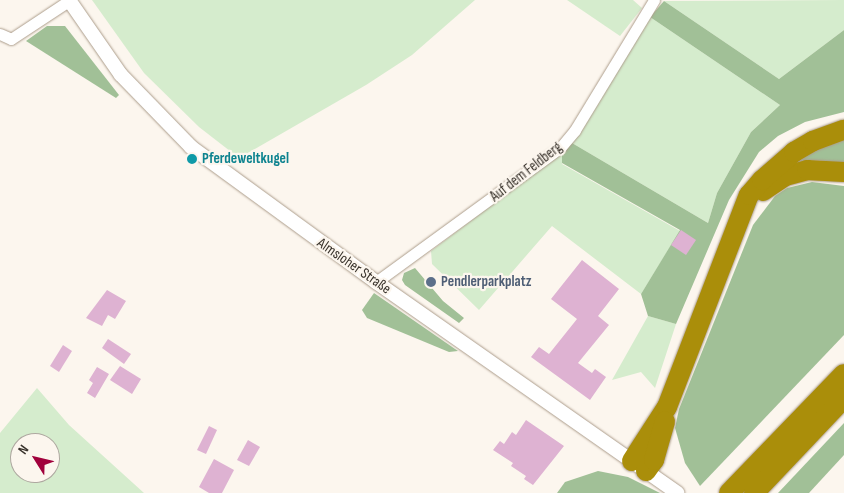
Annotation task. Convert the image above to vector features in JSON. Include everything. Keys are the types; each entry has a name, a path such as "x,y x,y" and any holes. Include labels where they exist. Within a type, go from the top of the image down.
{"highway":[{"path":"639,466 667,407 738,218 749,195 779,164 813,141 844,130"},
{"path":"738,218 764,191 785,176 807,170 844,172"},
{"path":"729,493 836,395 835,369 844,359"},
{"path":"754,493 836,395 844,374"}],"street":[{"name":"Almsloher Straße","path":"69,0 121,75 190,147 376,282 677,493"},
{"path":"0,34 12,39 69,0"},
{"name":"Auf dem Feldberg","path":"376,282 560,148 575,130 654,0"}],"green space":[{"path":"92,0 475,0 412,55 366,85 239,158 199,127 144,73"},
{"path":"567,0 633,0 642,8 620,36"},
{"path":"844,0 844,30 779,79 664,1"},
{"path":"664,1 779,79 844,30 844,112 805,122 778,136 759,152 729,200 676,324 648,316 641,294 680,230 562,163 562,152 572,143 708,223 717,193 751,132 780,105 650,17"},
{"path":"650,17 780,105 751,132 717,193 708,223 572,143"},
{"path":"47,26 65,26 119,95 116,98 26,41"},
{"path":"844,136 844,163 816,160 791,162"},
{"path":"562,152 562,164 680,231 641,294 552,226 479,310 432,264 431,251"},
{"path":"812,182 844,186 844,335 700,486 685,463 675,428 679,409 753,225 775,196 787,188"},
{"path":"415,268 443,301 464,318 459,323 405,285 402,280 404,273"},
{"path":"374,293 458,351 449,352 367,318 362,310"},
{"path":"648,316 676,324 655,388 641,372 612,380"},
{"path":"37,388 69,425 144,493 0,493 0,433"},
{"path":"844,423 844,455 809,493 778,493"},
{"path":"598,471 628,477 660,493 557,493 565,482"}],"building":[{"path":"681,230 696,240 686,255 671,245"},
{"path":"582,260 619,289 598,316 609,325 578,363 592,373 595,369 606,377 590,400 531,357 539,347 549,354 577,319 551,299"},
{"path":"107,290 126,301 115,319 108,315 102,326 86,318"},
{"path":"108,339 131,354 124,364 102,348"},
{"path":"63,345 72,351 59,372 50,366"},
{"path":"120,366 141,379 132,394 110,380"},
{"path":"97,367 109,374 95,398 87,393 93,383 89,380"},
{"path":"526,420 564,446 533,485 524,479 526,476 511,466 513,463 493,450 500,441 504,444 512,432 516,435"},
{"path":"209,426 217,430 206,454 197,450"},
{"path":"248,440 260,447 249,466 237,460"},
{"path":"214,459 234,470 222,493 209,493 199,487"}],"place":[{"name":"Pferdeweltkugel","path":"192,159"},
{"name":"Pendlerparkplatz","path":"431,282"}]}
